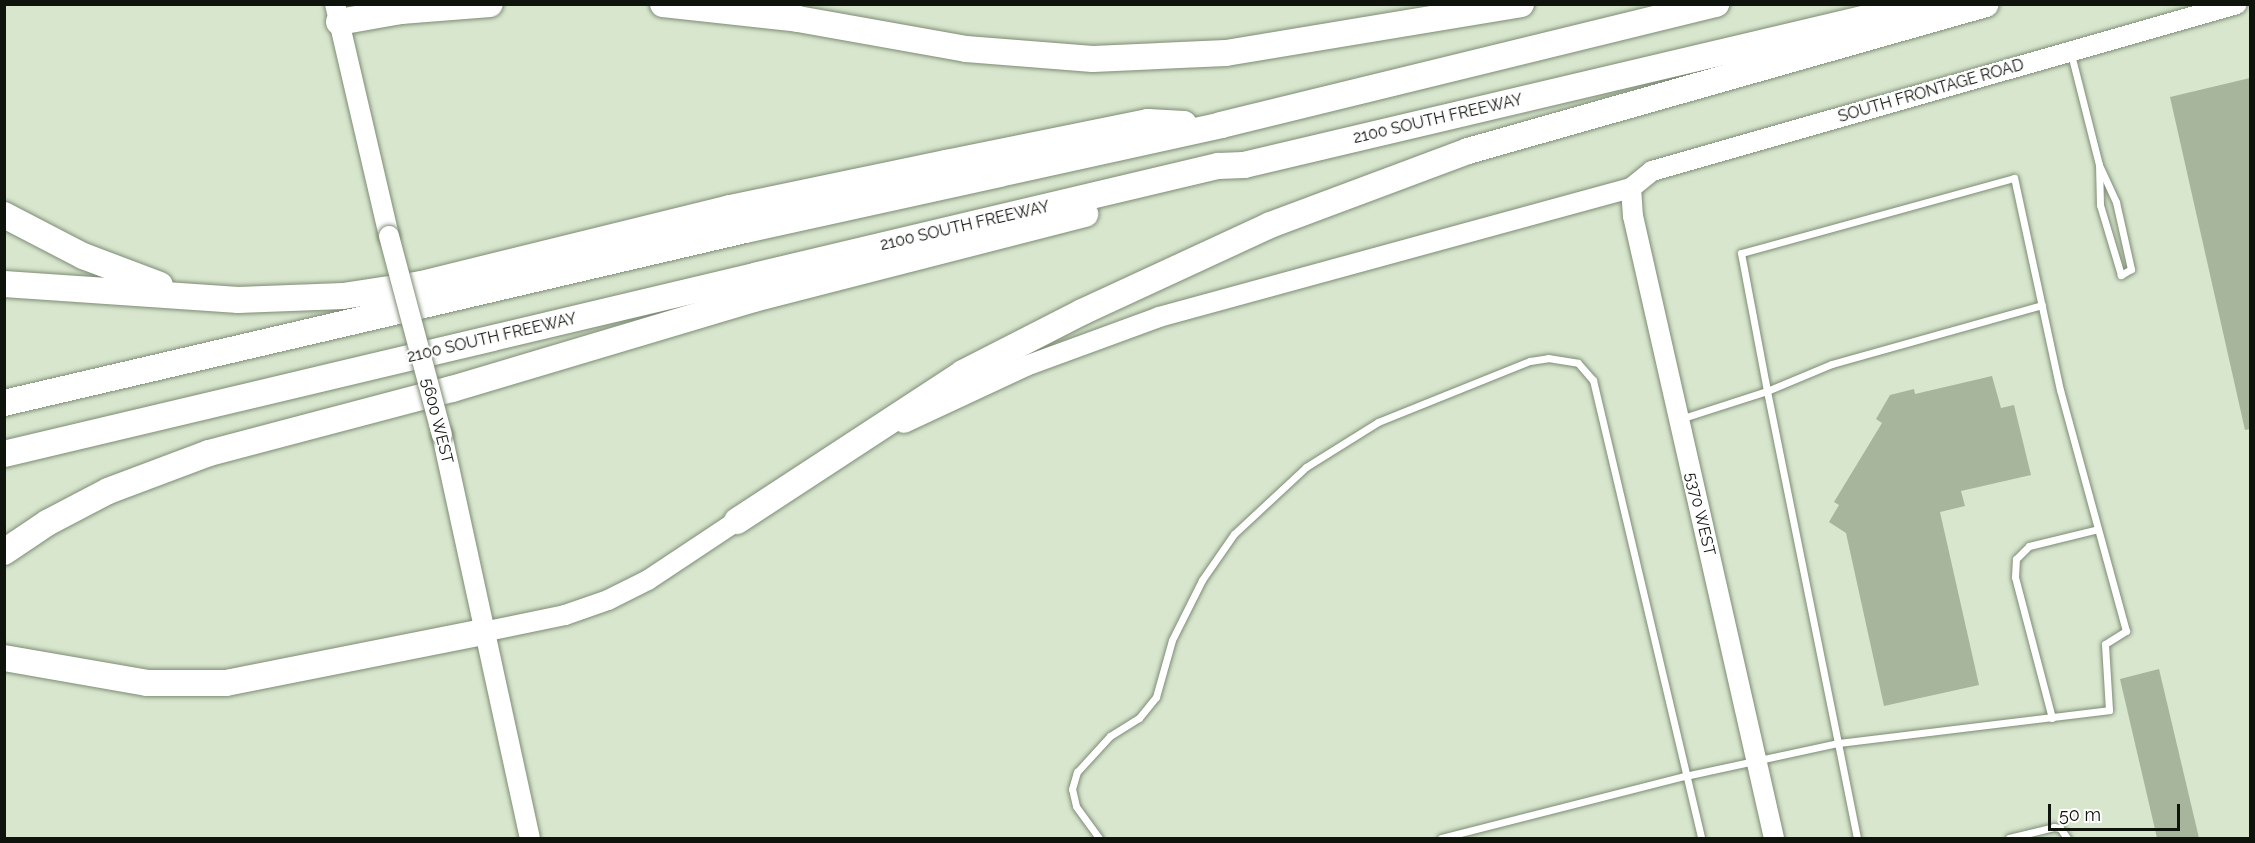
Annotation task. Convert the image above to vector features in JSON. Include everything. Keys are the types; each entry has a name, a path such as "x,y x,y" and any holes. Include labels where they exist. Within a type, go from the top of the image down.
{"highway":[{"path":"337,13 490,4"},
{"path":"663,4 798,20 1008,54 1137,59 1226,52 1521,4"},
{"path":"4,404 745,230 1221,125 1716,4"},
{"name":"2100 SOUTH FREEWAY","path":"4,454 1218,166 1244,165 1926,4"},
{"path":"737,520 963,373 1102,302 1270,225 1468,151 1986,4"},
{"path":"4,284 273,300 382,291 730,208 1148,122 1221,125"},
{"path":"4,552 47,523 108,491 209,453 475,382 754,299 1003,238 1244,165"},
{"path":"4,215 123,272 207,296"},
{"path":"4,658 147,684 218,683 483,632"}],"street":[{"name":"SOUTH FRONTAGE ROAD","path":"1631,188 1652,171 2237,4"},
{"name":"5600 WEST","path":"337,13 389,237 442,435 483,632 530,838"},
{"path":"483,632 565,615 609,600 648,580 737,520 906,422 997,378 1099,337 1249,291 1631,188"},
{"name":"5370 WEST","path":"1631,188 1633,216 1774,838"}],"lane":[{"path":"2071,52 2099,165 2116,202 2131,268 2121,275 2100,205 2099,165"},
{"path":"1441,838 1685,776 1757,763 1838,743 2109,710 2105,644 2126,631 2042,305 2014,178 1741,253 1767,391 1838,743 1857,838"},
{"path":"1678,419 1767,391 1832,364 2042,305"},
{"path":"1099,838 1076,806 1072,789 1077,772 1110,736 1139,718 1156,697 1172,640 1202,580 1234,534 1306,467 1378,422 1530,361 1548,358 1578,363 1593,380 1701,838"},
{"path":"2052,718 2015,577 2016,559 2029,546 2098,529"},
{"path":"2009,838 2054,827 2060,828 2067,838"}],"building":[{"path":"2250,78 2250,429 2245,430 2170,97"},
{"path":"1992,376 2001,408 2014,405 2031,475 1961,491 1965,506 1940,512 1979,685 1884,706 1846,533 1829,522 1839,505 1834,502 1882,423 1876,419 1890,395 1914,389 1915,394"},
{"path":"2159,669 2199,838 2157,838 2120,679"}]}
